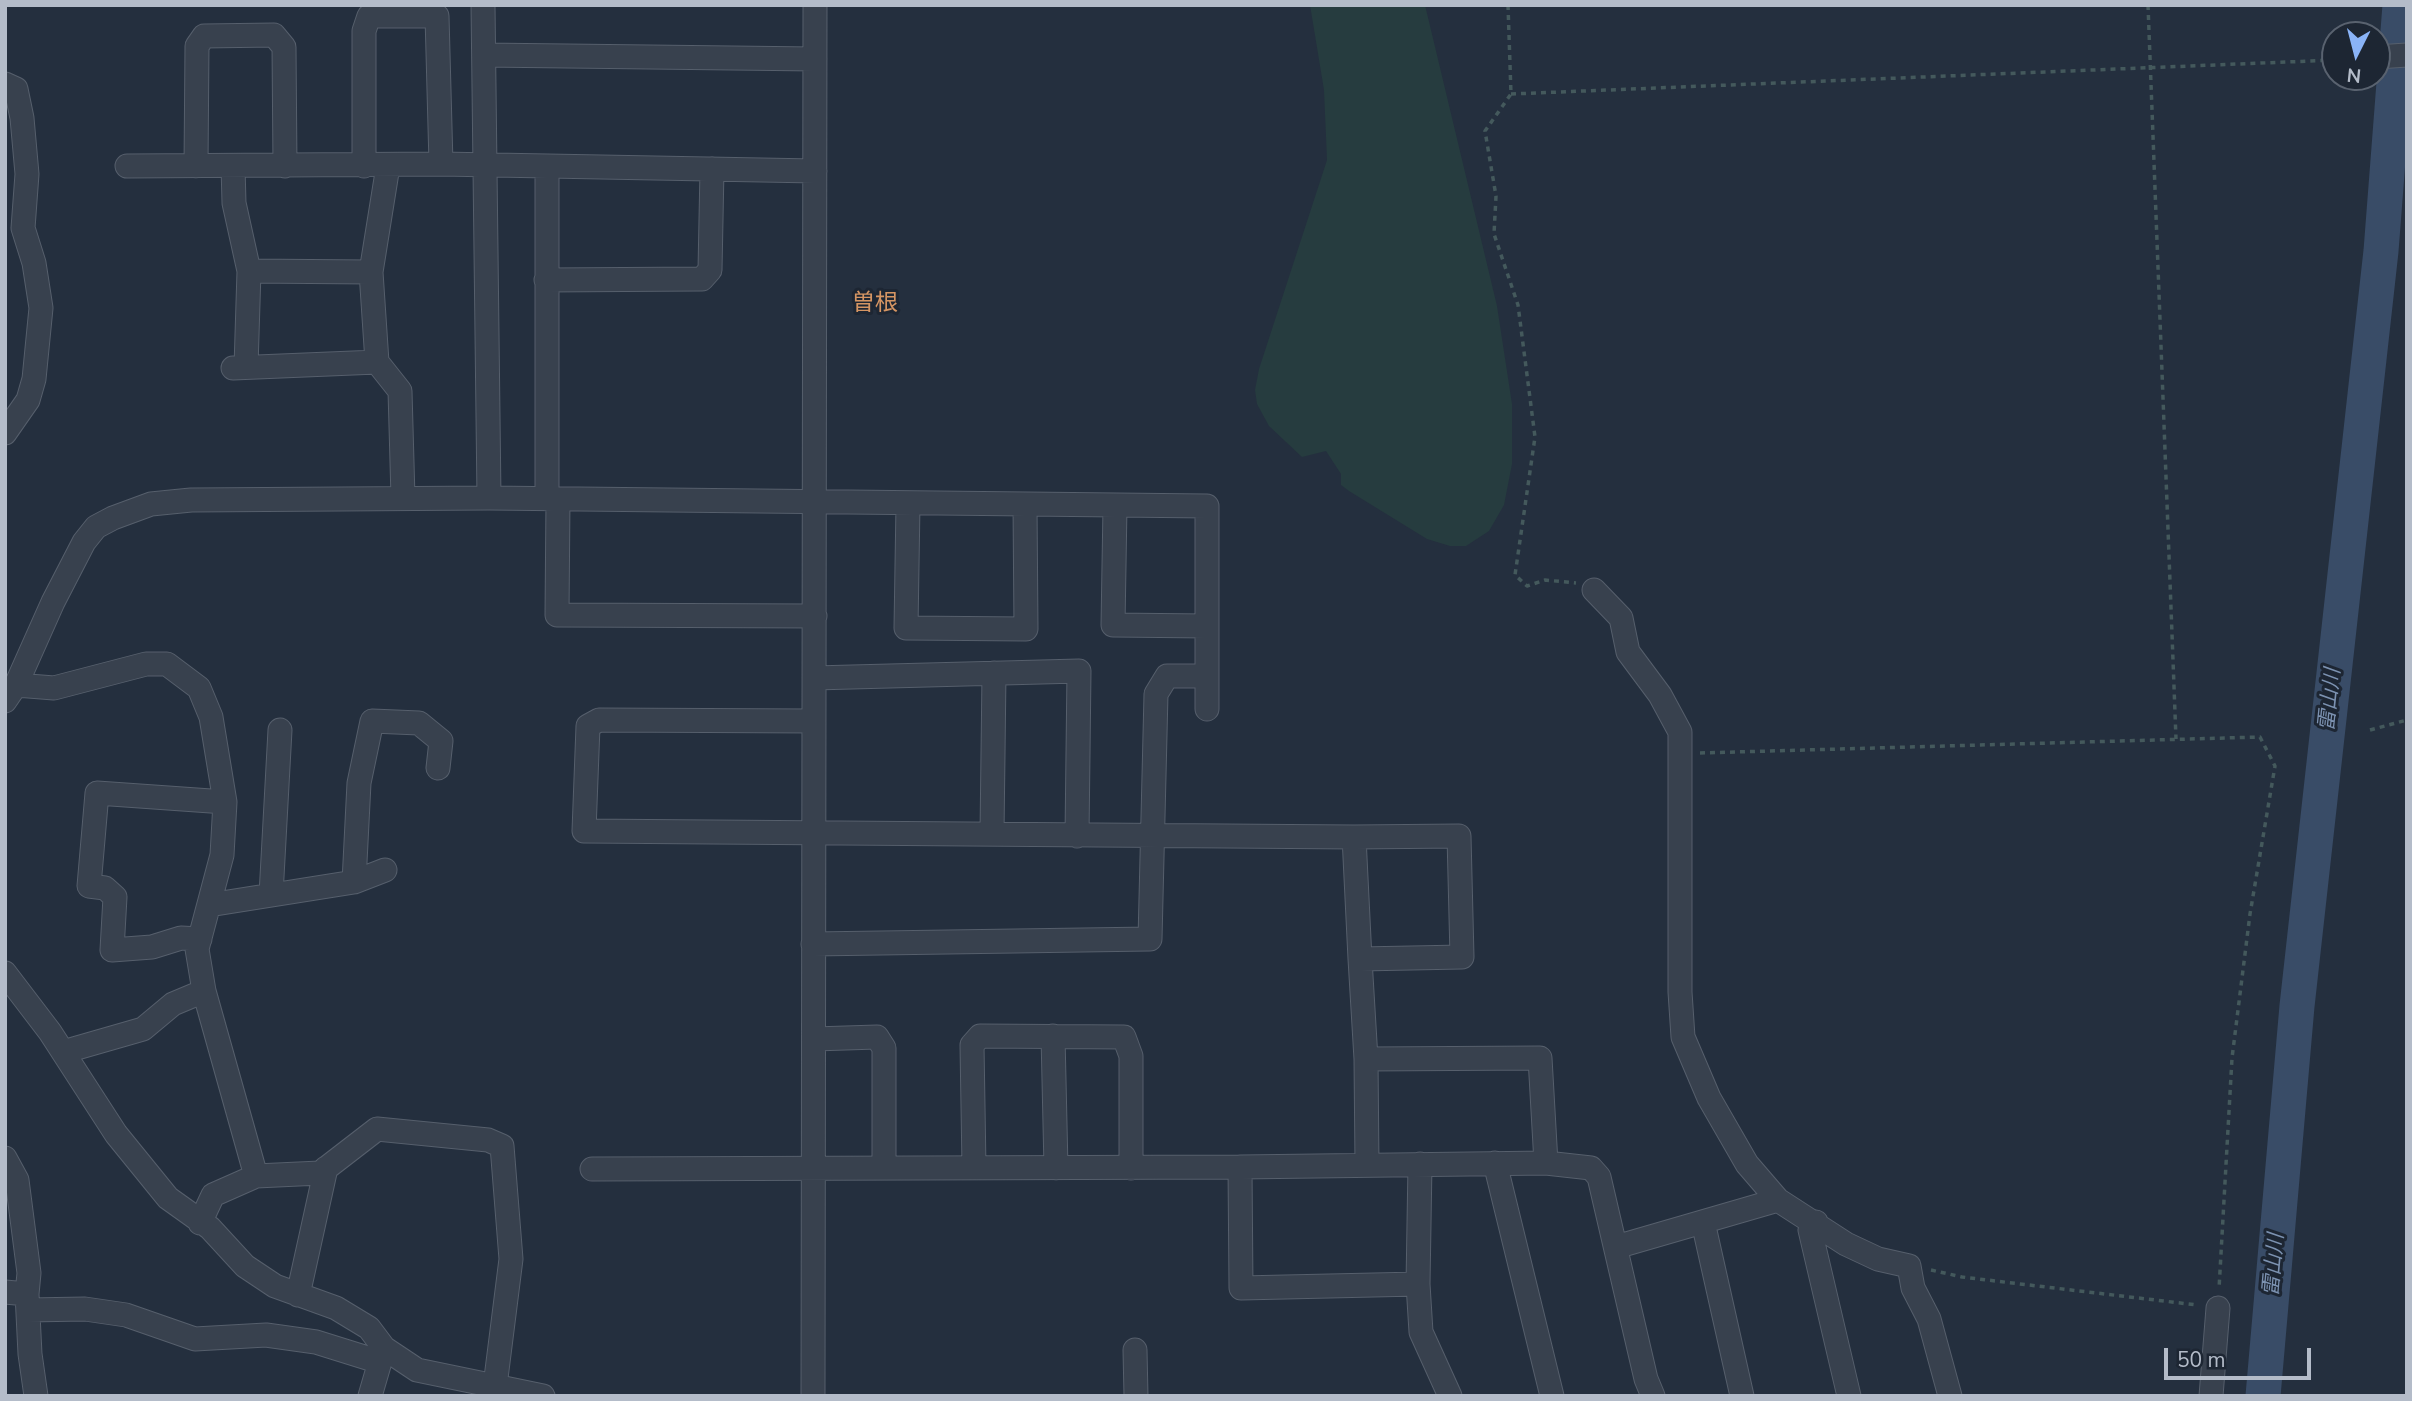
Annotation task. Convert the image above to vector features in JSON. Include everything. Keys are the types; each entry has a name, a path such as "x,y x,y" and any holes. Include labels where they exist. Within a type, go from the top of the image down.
{"street":[{"path":"483,5 489,498"},
{"path":"813,1396 815,5"},
{"path":"364,166 364,31 369,16 380,11 437,16 441,164"},
{"path":"196,166 197,46 204,36 274,35 284,47 285,166"},
{"path":"484,55 815,59"},
{"path":"5,84 16,89 22,118 27,174 23,228 34,263 41,309 34,379 28,400 5,433"},
{"path":"127,166 441,164 815,171"},
{"path":"233,166 234,203 248,271 238,368 377,362"},
{"path":"388,166 371,272 377,362 400,391 403,498"},
{"path":"547,167 546,280 557,615 815,616"},
{"path":"546,280 702,279 710,270 712,169"},
{"path":"248,271 371,272"},
{"path":"11,693 42,624 84,542 96,527 113,517 151,504 191,500 489,498 1207,506 1207,709"},
{"path":"908,504 906,628 1026,629 1025,505"},
{"path":"1115,506 1113,625 1207,626"},
{"path":"1594,590 1621,618 1628,652 1660,695 1680,732 1680,992 1683,1037 1729,1137 1746,1164 1777,1200 1816,1222 1846,1244 1878,1259 1909,1266 1913,1288 1929,1318 1950,1396"},
{"path":"11,693 54,688 146,664 167,664 199,688 211,717 225,802 222,855 197,949 204,991 256,1176"},
{"path":"814,678 1079,671 1077,836"},
{"path":"992,834 994,673"},
{"path":"813,944 1150,940 1156,694 1167,676 1207,676"},
{"path":"814,721 599,720 588,726 584,831 814,831 1153,837 1459,836 1462,957 1360,959"},
{"path":"354,882 359,783 372,721 419,723 441,741 438,768"},
{"path":"271,895 280,730"},
{"path":"200,939 181,938 152,947 112,950 115,897 105,888 89,886 97,793 225,802"},
{"path":"1354,837 1366,1059 1367,1165"},
{"path":"209,905 354,882 385,870"},
{"path":"5,973 63,1052 116,1133 168,1198 210,1228 245,1266 275,1286 336,1308 369,1328 382,1355 370,1396"},
{"path":"63,1052 143,1029 173,1004 204,991"},
{"path":"974,1168 972,1045 980,1035 1124,1037 1131,1056 1131,1168"},
{"path":"1054,1036 1056,1168"},
{"path":"814,1039 877,1037 884,1048 884,1168"},
{"path":"1366,1059 1540,1058 1545,1163"},
{"path":"200,1223 214,1195 256,1176 320,1173 377,1129 488,1140 502,1146 508,1187 511,1259 500,1390"},
{"path":"5,1158 17,1180 29,1273 20,1299 36,1396"},
{"path":"592,1169 1131,1168 1495,1163 1545,1163 1591,1168 1599,1177 1643,1367 1653,1396"},
{"path":"1495,1163 1552,1396"},
{"path":"1420,1164 1418,1284 1421,1332 1450,1396"},
{"path":"1240,1167 1241,1288 1418,1284"},
{"path":"298,1295 326,1168"},
{"path":"1616,1247 1777,1200"},
{"path":"1703,1222 1742,1396"},
{"path":"1816,1222 1810,1230 1849,1396"},
{"path":"20,1299 126,1315 195,1339 265,1335 316,1342 382,1355 417,1370 500,1390 544,1396"},
{"path":"2211,1396 2218,1308"},
{"path":"1135,1350 1136,1396"}],"path":[{"path":"1508,5 1511,94 1485,131 1496,196 1494,234 1517,305 1535,437 1516,575 1527,586 1545,580 1568,580 1594,590"},
{"path":"2148,5 2176,739"},
{"path":"1511,94 2150,65 2321,60"},
{"path":"2370,730 2407,720"},
{"path":"1681,754 2260,737 2274,766 2250,914 2232,1058 2218,1308 1962,1277 1909,1266"}],"green space":[{"path":"1310,5 1425,5 1497,306 1512,404 1512,464 1504,505 1489,531 1466,546 1450,546 1427,539 1349,491 1341,485 1341,474 1326,451 1302,457 1269,426 1257,404 1255,390 1259,369 1327,160 1324,90"}],"waterway":[{"name":"雷山川","path":"2263,1396 2297,1006 2381,251 2400,5"}],"district":[{"name":"曽根","path":"875,304"}]}
